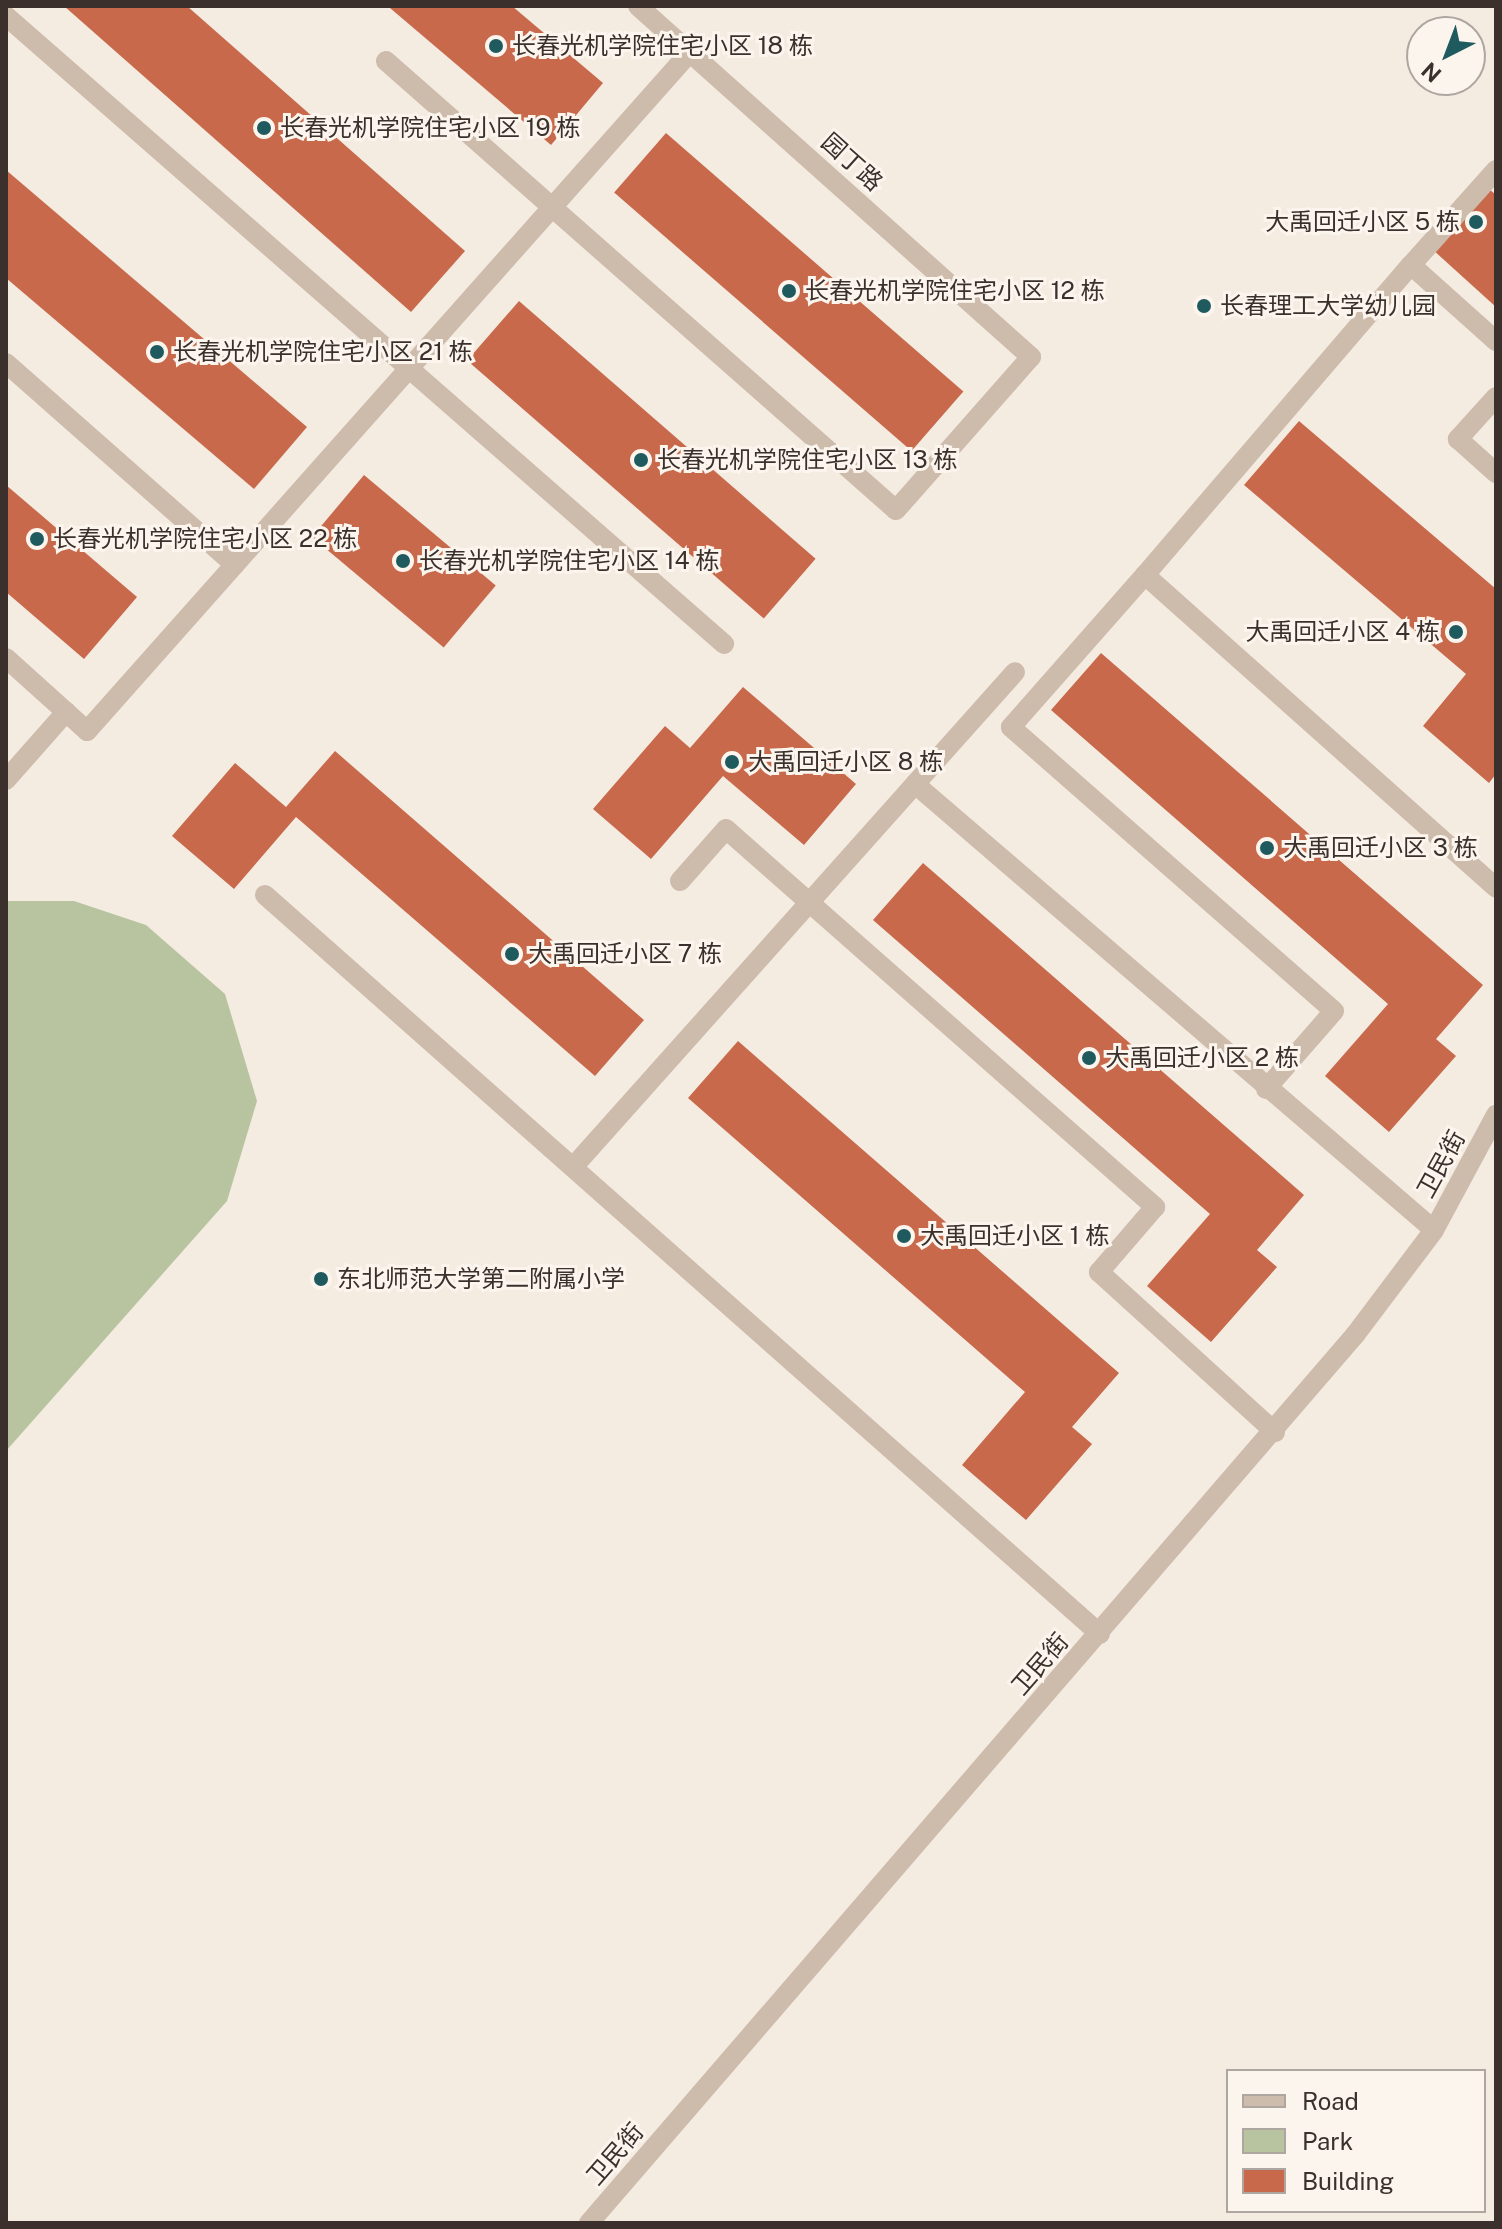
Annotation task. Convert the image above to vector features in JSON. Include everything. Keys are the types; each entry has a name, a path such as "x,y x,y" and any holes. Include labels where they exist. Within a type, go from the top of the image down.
{"street":[{"name":"园丁路","path":"553,207 896,510 1031,357 638,6"},
{"path":"6,16 407,371 724,644"},
{"path":"6,658 87,731 690,52"},
{"path":"386,61 553,207"},
{"path":"1266,1089 1334,1011 1011,727 1496,170"},
{"path":"1411,265 1496,341"},
{"path":"6,363 235,565"},
{"path":"1496,397 1458,439 1496,473"},
{"path":"1145,575 1496,888"},
{"path":"574,1166 1015,672"},
{"path":"6,780 66,712"},
{"path":"915,784 1266,1089 1434,1230"},
{"path":"680,881 726,829 1155,1207 1099,1272 1275,1432"},
{"path":"265,895 1100,1634"},
{"name":"卫民街","path":"589,2223 1275,1432 1434,1230 1496,1115"}],"green space":[{"path":"6,901 74,901 146,925 225,994 257,1101 227,1201 6,1451"}],"building":[{"name":"长春光机学院住宅小区 19 栋","path":"64,6 187,6 465,251 411,312"},
{"name":"长春光机学院住宅小区 18 栋","path":"512,6 603,83 551,145 390,8"},
{"name":"长春光机学院住宅小区 12 栋","path":"666,133 963,391 912,451 614,193"},
{"name":"长春光机学院住宅小区 21 栋","path":"6,170 307,427 254,489 6,278"},
{"name":"大禹回迁小区 5 栋","path":"1487,187 1496,195 1496,307 1432,249"},
{"name":"长春光机学院住宅小区 13 栋","path":"519,301 816,559 764,618 467,361"},
{"name":"大禹回迁小区 4 栋","path":"1299,421 1496,589 1496,774 1489,783 1423,726 1466,674 1244,485"},
{"name":"长春光机学院住宅小区 14 栋","path":"364,475 496,586 444,648 312,537"},
{"name":"长春光机学院住宅小区 22 栋","path":"6,485 137,597 84,659 6,592"},
{"name":"大禹回迁小区 3 栋","path":"1101,653 1483,985 1436,1039 1456,1056 1389,1132 1325,1076 1388,1004 1051,710"},
{"name":"大禹回迁小区 8 栋","path":"743,687 856,784 804,845 723,776 651,859 593,809 665,726 690,748"},
{"name":"大禹回迁小区 7 栋","path":"335,751 644,1020 595,1076 296,817 234,889 172,836 235,763 286,807"},
{"name":"大禹回迁小区 2 栋","path":"923,863 1304,1195 1257,1250 1277,1267 1211,1342 1147,1286 1210,1214 873,920"},
{"name":"大禹回迁小区 1 栋","path":"738,1041 1119,1373 1072,1427 1092,1444 1026,1520 962,1465 1025,1392 688,1098"}],"place":[{"name":"长春光机学院住宅小区 18 栋","path":"496,46"},
{"name":"长春光机学院住宅小区 19 栋","path":"264,128"},
{"name":"大禹回迁小区 5 栋","path":"1476,222"},
{"name":"长春光机学院住宅小区 12 栋","path":"789,291"},
{"name":"长春理工大学幼儿园","path":"1204,306"},
{"name":"长春光机学院住宅小区 21 栋","path":"157,352"},
{"name":"长春光机学院住宅小区 13 栋","path":"641,460"},
{"name":"长春光机学院住宅小区 22 栋","path":"37,539"},
{"name":"长春光机学院住宅小区 14 栋","path":"403,561"},
{"name":"大禹回迁小区 4 栋","path":"1456,632"},
{"name":"大禹回迁小区 8 栋","path":"732,762"},
{"name":"大禹回迁小区 3 栋","path":"1267,848"},
{"name":"大禹回迁小区 7 栋","path":"512,954"},
{"name":"大禹回迁小区 2 栋","path":"1089,1058"},
{"name":"大禹回迁小区 1 栋","path":"904,1236"},
{"name":"东北师范大学第二附属小学","path":"321,1279"}]}
